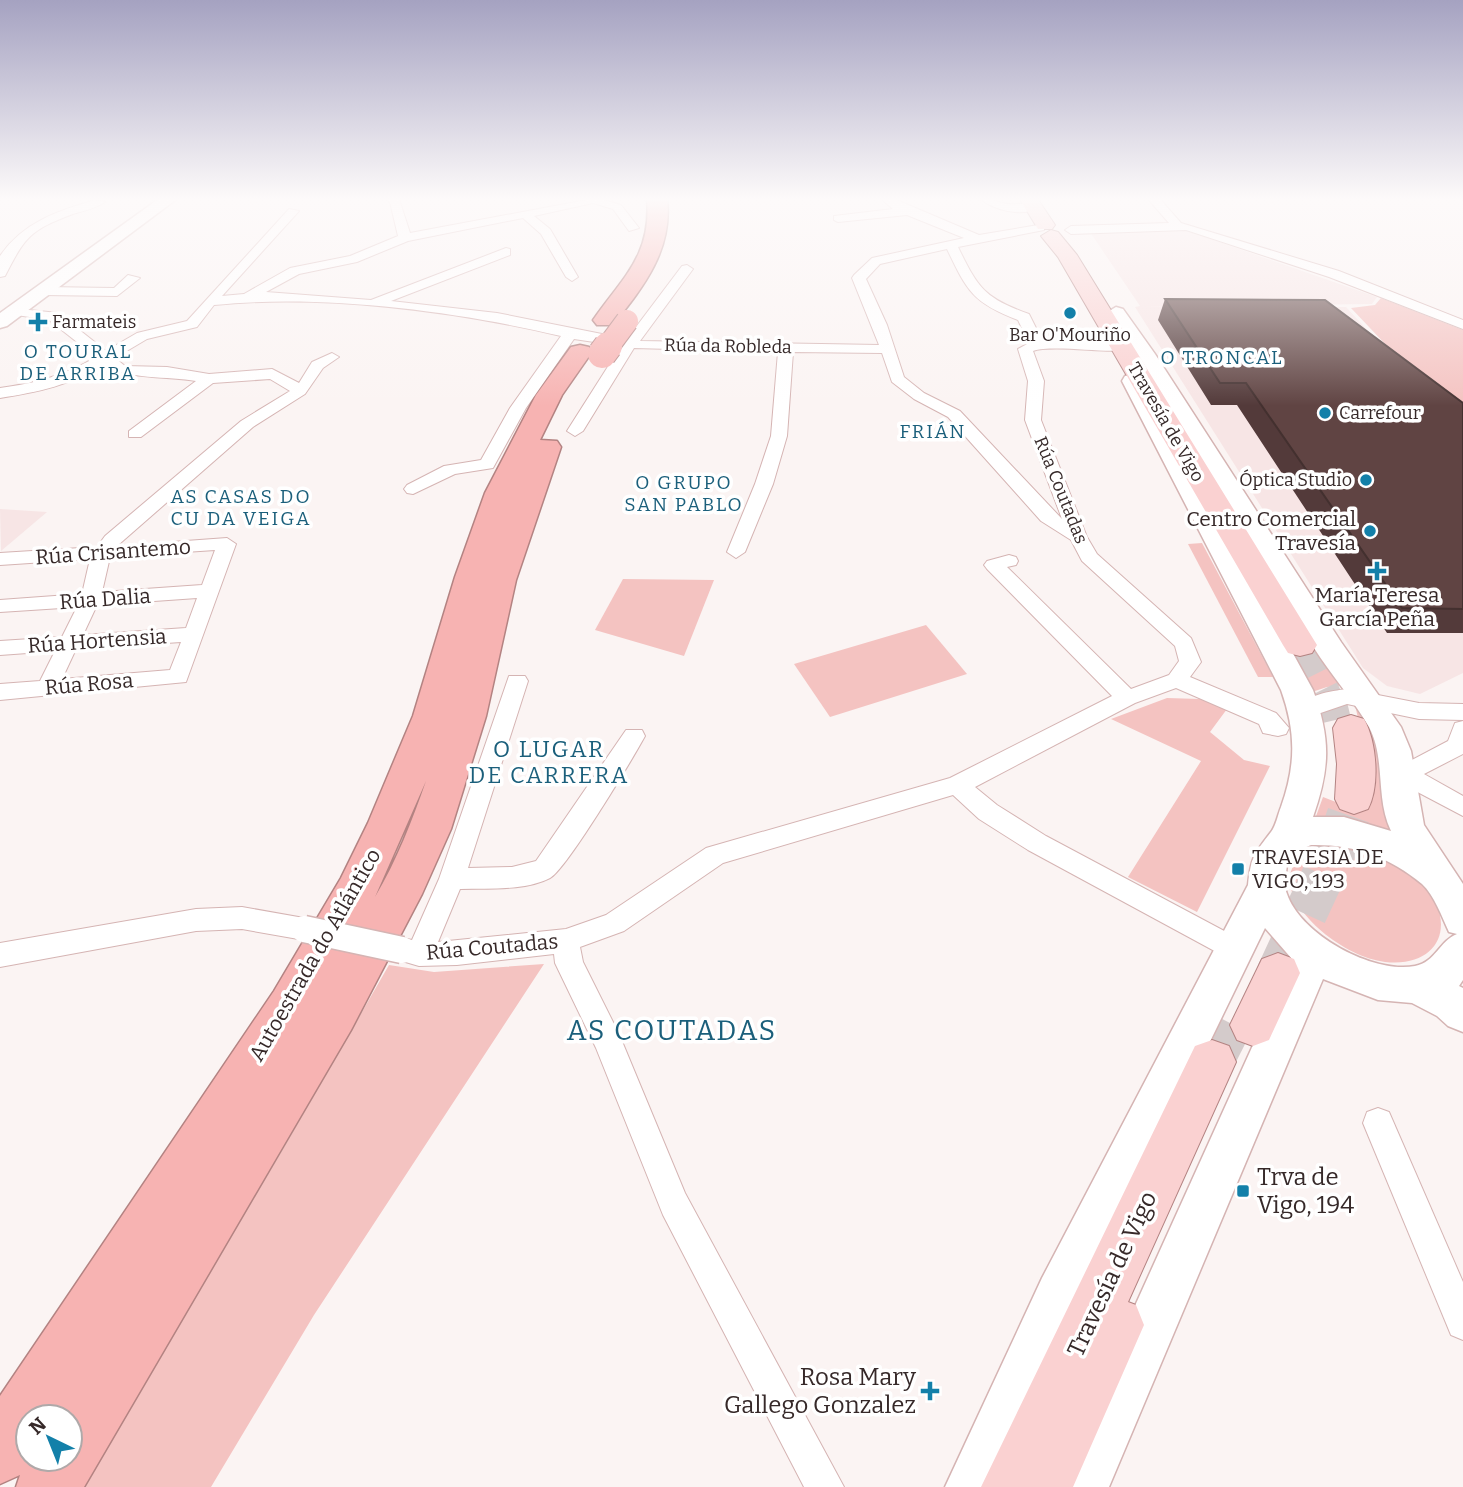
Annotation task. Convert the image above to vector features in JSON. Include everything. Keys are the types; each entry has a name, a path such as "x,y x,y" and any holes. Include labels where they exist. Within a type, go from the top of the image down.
{"highway":[{"name":"Autoestrada do Atlántico","path":"84,1427 334,1014 400,894 430,829 467,716 500,580 540,461 602,337 644,267"},
{"name":"Autoestrada do Atlántico","path":"0,1452 291,1006 357,890 432,716 471,577 500,493 549,395 659,279 665,267"}],"main road":[{"path":"7,317 75,267"},
{"name":"Travesía de Vigo","path":"1078,267 1307,646"},
{"path":"1108,313 1116,349 1285,664 1306,710 1313,742 1311,761 1286,840"},
{"path":"1108,313 1218,465 1339,663 1352,718 1341,760 1346,798"},
{"path":"1352,718 1395,748 1405,822 1433,875 1454,899 1463,920"},
{"path":"973,1487 1060,1296 1257,962 1266,868 1272,852 1286,840 1306,832 1331,830 1358,834 1386,843 1433,875"},
{"path":"1266,887 1272,906 1284,925 1322,959 1370,980 1415,984 1445,998 1463,1013"},
{"path":"1415,984 1440,977 1457,964 1463,949"},
{"path":"1081,1487 1303,975 1312,962 1322,959"},
{"name":"Travesía de Vigo","path":"1042,1487 1233,1042 1257,962"},
{"name":"Travesía de Vigo","path":"1012,1487 1233,1042"}],"street":[{"path":"0,393 61,381 105,359 142,336 192,324 239,267"},
{"path":"249,296 295,271 312,267"},
{"name":"Rúa da Robleda","path":"373,303 464,267"},
{"path":"566,267 572,277"},
{"path":"870,267 859,278 897,379 919,396 954,414 1038,508 1077,537"},
{"path":"962,267 977,297 986,304 1024,317 1037,344 1098,345 1116,349"},
{"path":"1312,267 1346,278 1463,325"},
{"path":"413,489 450,470 487,464 518,408 687,269"},
{"path":"43,291 117,292 133,278"},
{"name":"Rúa da Robleda","path":"210,301 249,296 373,303 458,311 602,337 786,347 887,349"},
{"path":"7,317 50,314 121,370 167,371 209,379 272,374 285,379 300,391"},
{"path":"575,431 592,399 602,337"},
{"name":"Rúa Coutadas","path":"0,956 114,933 209,919 242,918 411,952 457,953 566,941 615,923 715,855 957,785 1127,698 1177,680 1190,662 1184,643 1088,557 1077,537 1033,420 1036,381 1025,349 1037,344"},
{"path":"736,552 764,484 779,436 786,347"},
{"path":"47,688 90,600 101,554 135,518 208,461 247,424 300,391 310,380 317,365 332,357"},
{"path":"135,434 209,379"},
{"name":"Rúa Crisantemo","path":"0,559 227,544 209,591"},
{"path":"1009,561 994,565 1127,698"},
{"path":"194,634 209,591"},
{"name":"Rúa Dalia","path":"0,606 209,591"},
{"name":"Rúa Hortensia","path":"0,648 194,634"},
{"name":"Rúa Rosa","path":"0,692 178,677 194,634"},
{"path":"1177,680 1268,719 1274,727"},
{"path":"411,952 452,879 517,681"},
{"path":"1306,710 1327,699 1345,695 1352,718 1411,710 1463,712"},
{"path":"1399,777 1458,746 1463,729"},
{"path":"452,879 512,877 544,870 571,834 634,736"},
{"path":"1399,777 1413,779 1463,807"},
{"path":"957,785 988,812 1037,843 1257,962"},
{"path":"566,941 569,963 610,1044 674,1204 825,1487"},
{"path":"1378,1123 1463,1323"}],"shaded area":[{"name":"Centro Comercial Travesía","path":"1114,267 1292,267 1377,297 1372,304 1143,307 1346,307 1463,433 1463,673 1420,694 1387,686 1363,668 1135,307 1140,306"},
{"path":"1381,298 1463,330 1463,426 1351,308 1375,305"},
{"path":"0,509 47,512 1,551"},
{"path":"1202,543 1273,677 1258,677 1188,544"},
{"path":"623,579 714,580 684,656 595,630"},
{"path":"926,625 967,674 830,717 794,664"},
{"path":"1336,667 1347,685 1312,692 1300,668"},
{"path":"1167,698 1200,699 1227,709 1210,732 1244,760 1270,766 1197,912 1128,877 1201,761 1111,719"},
{"path":"1360,708 1376,737 1399,839 1315,819 1323,797 1359,811 1360,728 1356,709"},
{"path":"1337,845 1383,857 1405,869 1423,884 1440,913 1438,940 1430,950 1419,958 1404,962 1385,962 1361,956 1337,943 1316,926 1299,906 1290,887 1292,869 1307,854"},
{"path":"544,964 314,1315 211,1487 80,1487 280,1154 389,965 434,972"}],"building":[{"name":"Centro Comercial Travesía","path":"1165,299 1325,300 1463,403 1463,609 1402,608 1246,383 1220,383"}],"tunnel":[{"path":"1300,645 1332,710 1337,731"},
{"path":"1278,973 1340,839 1354,799"},
{"path":"1212,1062 1236,1014"}],"place":[{"name":"Bar O'Mouriño","path":"1070,313"},
{"name":"Farmateis","path":"38,322"},
{"name":"Carrefour","path":"1325,413"},
{"name":"Óptica Studio","path":"1366,480"},
{"name":"Centro Comercial Travesía","path":"1370,531"},
{"name":"María Teresa García Peña","path":"1377,571"},
{"name":"TRAVESIA DE VIGO, 193","path":"1238,869"},
{"name":"Trva de Vigo, 194","path":"1243,1191"},
{"name":"Rosa Mary Gallego Gonzalez","path":"930,1391"}],"district":[{"name":"O TRONCAL","path":"1222,357"},
{"name":"O TOURAL DE ARRIBA","path":"78,362"},
{"name":"FRIÁN","path":"933,431"},
{"name":"O GRUPO SAN PABLO","path":"684,493"},
{"name":"AS CASAS DO CU DA VEIGA","path":"241,507"},
{"name":"O LUGAR DE CARRERA","path":"549,762"},
{"name":"AS COUTADAS","path":"672,1030"}]}
